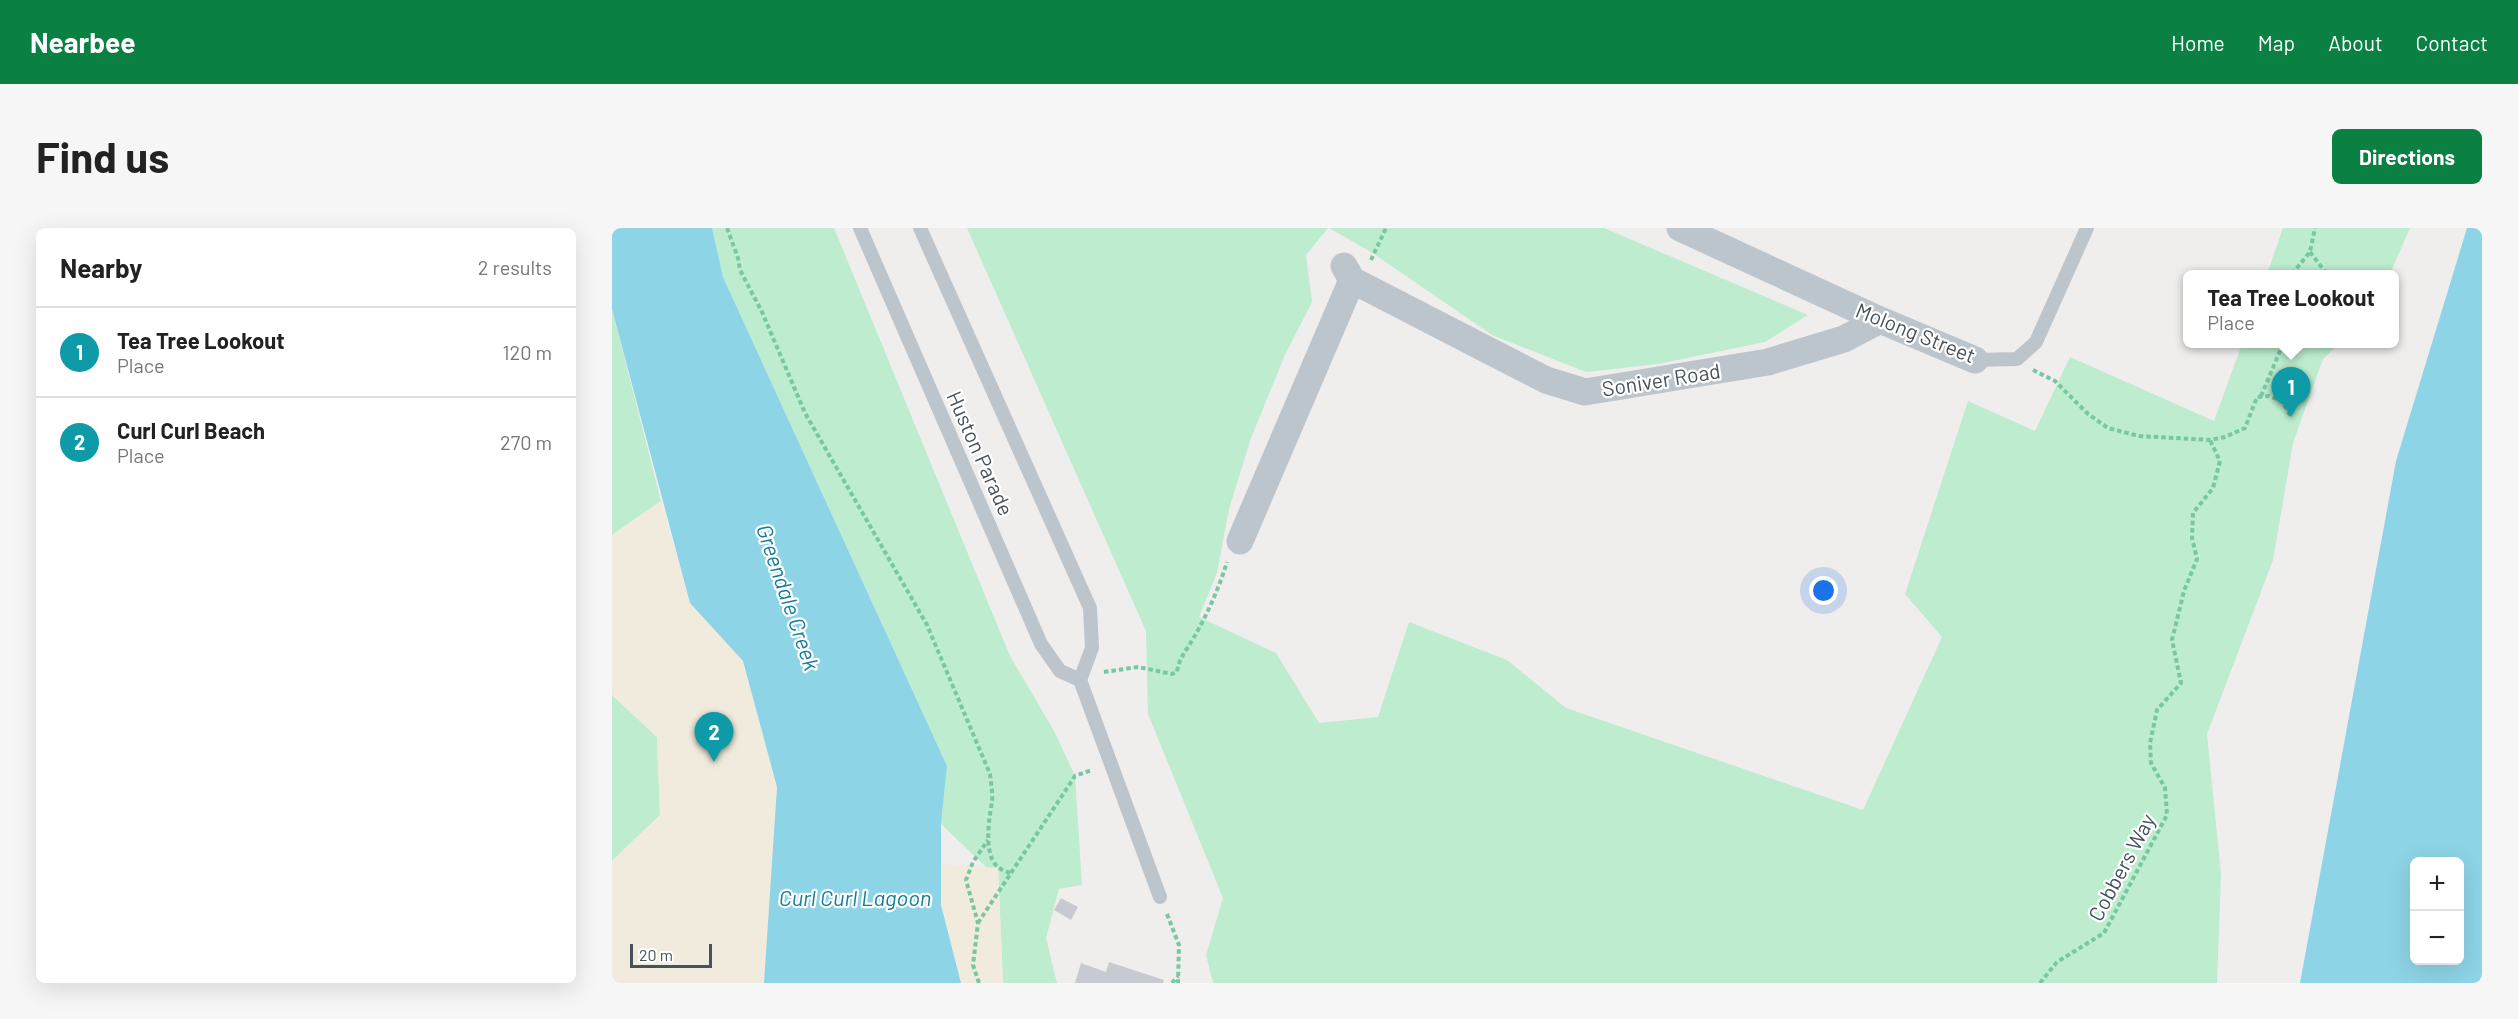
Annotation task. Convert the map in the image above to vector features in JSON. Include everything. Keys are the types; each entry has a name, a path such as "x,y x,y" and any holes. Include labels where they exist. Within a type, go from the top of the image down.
{"street":[{"name":"Molong Street","path":"1680,228 1880,320 1975,360"},
{"name":"Soniver Road","path":"1240,542 1348,273 1546,380 1585,392 1768,362 1844,339 1880,320"}],"lane":[{"name":"Huston Parade","path":"860,228 1041,644 1060,670 1080,680 1092,648 1090,608 920,228"},
{"name":"Molong Street","path":"1975,360 2017,359 2036,342 2087,228"},
{"path":"1080,680 1160,897"}],"path":[{"path":"728,228 740,270 762,312 805,413 927,625 990,774 992,800 988,818 988,840 994,862 998,868 1011,873"},
{"path":"1377,249 1386,228"},
{"path":"2295,270 2310,252 2315,228"},
{"path":"2310,252 2324,270"},
{"path":"2261,396 2282,348"},
{"path":"2024,369 2055,381 2088,414 2108,428 2139,436 2210,440 2225,437 2245,428 2254,401 2261,396 2282,401 2291,417"},
{"name":"Cobbers Way","path":"2040,983 2057,962 2104,933 2167,815 2165,788 2151,763 2150,743 2157,710 2181,683 2172,640 2184,591 2197,559 2192,538 2193,513 2213,488 2220,462 2210,440"},
{"path":"1080,680 1114,669 1138,666 1172,675 1177,672 1179,659 1193,639 1223,575"},
{"path":"978,923 1076,776"},
{"path":"979,983 973,965 978,923 966,880 973,862 988,840"},
{"path":"1160,897 1179,945 1178,983"},
{"path":"1172,983 1178,976"}],"green space":[{"path":"712,228 834,228 1010,656 1054,731 1075,776 1082,885 1059,889 1046,938 1057,983 1003,983 998,869 986,867 941,824 947,766 723,277"},
{"path":"967,228 1328,228 1306,255 1312,302 1285,355 1251,438 1229,509 1217,573 1199,617 1276,653 1319,723 1378,717 1409,622 1507,660 1566,708 1863,810 1942,637 1905,594 1968,401 2035,431 2070,357 2214,421 2241,348 2335,348 2323,359 2293,443 2273,560 2207,734 2221,874 2217,983 1213,983 1206,955 1223,898 1148,714 1146,631"},
{"path":"1329,228 1604,228 1808,315 1765,342 1658,364 1586,372 1492,335 1371,252"},
{"path":"2283,228 2410,228 2392,270 2268,270"},
{"path":"612,309 661,501 612,535"},
{"path":"612,695 657,737 660,815 612,861"}],"sand":[{"path":"661,501 690,603 743,661 777,787 764,983 612,983 612,861 660,815 657,737 612,695 612,535"},
{"path":"939,864 998,868 1003,983 961,983 941,905"}],"water":[{"name":"Curl Curl Lagoon","path":"612,228 712,228 723,277 947,766 941,824 941,905 961,983 764,983 777,787 743,661 690,603 612,309"},
{"path":"2467,228 2482,228 2482,983 2300,983 2396,461"}],"building":[{"path":"1061,898 1078,907 1071,920 1054,910"},
{"path":"1109,962 1164,980 1163,983 1075,983 1081,963 1106,972"}],"place":[{"name":"Tea Tree Lookout","path":"2291,417"},
{"name":"Curl Curl Beach","path":"714,762"}],"water label":[{"name":"Greendale Creek","path":"789,597"}]}
